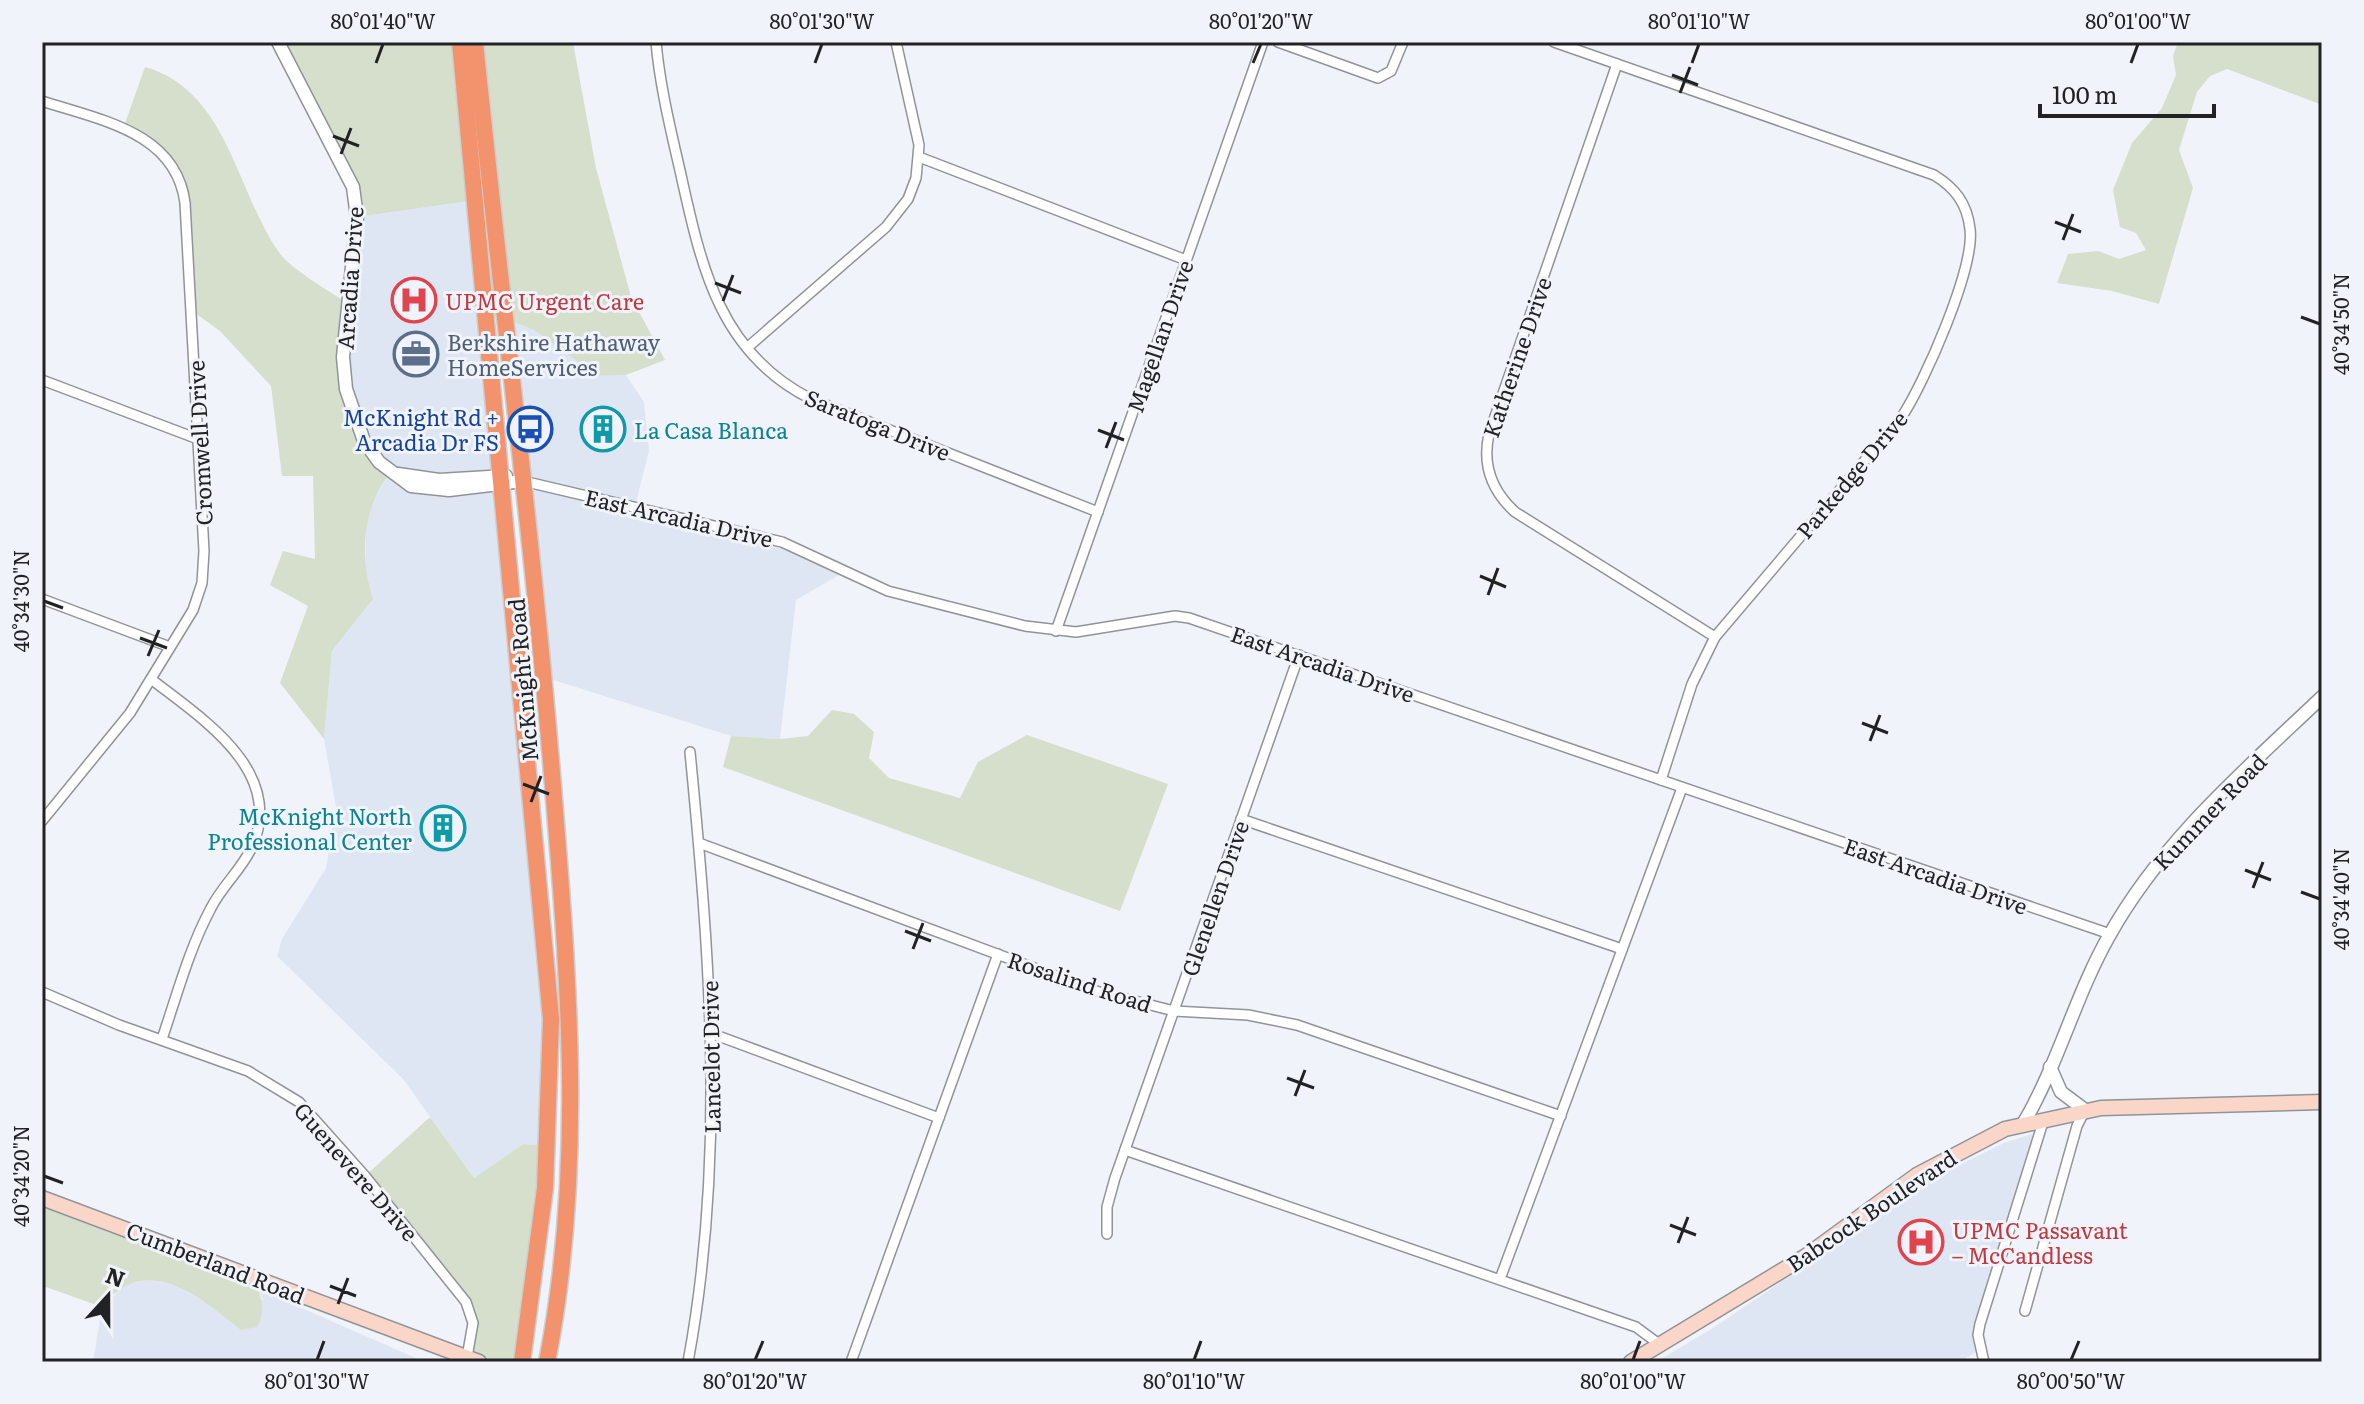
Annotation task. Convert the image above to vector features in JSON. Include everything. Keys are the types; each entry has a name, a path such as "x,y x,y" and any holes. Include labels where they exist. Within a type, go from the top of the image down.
{"highway":[{"name":"McKnight Road","path":"460,42 551,1019 545,1188 522,1362"},
{"name":"McKnight Road","path":"475,42 549,732 571,1030 570,1190 547,1362"}],"main road":[{"name":"Babcock Boulevard","path":"1631,1362 1806,1256 1936,1163 1974,1143 2023,1124 2085,1110 2322,1102"},
{"name":"Cumberland Road","path":"42,1198 473,1360"}],"street":[{"name":"Arcadia Drive","path":"278,42 353,187 357,217 344,334 346,389 364,441 391,472 449,481 523,481"},
{"name":"Saratoga Drive","path":"656,42 664,101 701,264 723,313 748,347 781,379 811,399 1098,512"},
{"path":"748,347 895,219 913,188 919,157 896,42"},
{"name":"Magellan Drive","path":"1056,631 1263,42"},
{"path":"1278,42 1378,78 1391,71 1403,42"},
{"name":"Parkedge Drive","path":"1554,42 1934,175 1956,191 1969,221 1966,261 1935,355 1912,402 1715,637 1692,684 1661,780"},
{"name":"Katherine Drive","path":"1617,64 1489,434 1488,470 1499,494 1515,512 1715,637"},
{"name":"Cromwell Drive","path":"42,101 133,134 160,151 179,173 185,203 204,551 202,583 193,610 115,734 42,821"},
{"path":"919,157 1186,260"},
{"path":"42,380 198,439"},
{"name":"East Arcadia Drive","path":"523,481 773,539 816,555 896,593 1056,631 1089,631 1175,616 1189,618 2110,934"},
{"path":"42,599 170,647"},
{"name":"Glenellen Drive","path":"1107,1234 1107,1207 1125,1150 1299,655"},
{"path":"151,679 242,758 254,783 258,807 251,850 207,915 162,1039"},
{"name":"Kummer Road","path":"2023,1124 2077,999 2110,934 2145,878 2176,839 2322,697"},
{"name":"Lancelot Drive","path":"688,1362 707,1218 713,1034 690,752"},
{"path":"1500,1279 1682,788"},
{"path":"1241,819 1622,949"},
{"name":"Rosalind Road","path":"699,843 1096,991 1174,1011 1248,1015 1297,1025 1561,1116"},
{"path":"851,1362 998,954"},
{"name":"Guenevere Drive","path":"42,992 266,1080 313,1115 466,1302 473,1323 473,1360"},
{"path":"713,1034 939,1118"},
{"path":"2025,1311 2077,1126 2085,1110 2061,1092 2050,1067"},
{"path":"1984,1362 1979,1351 1980,1324 2044,1119"},
{"path":"1125,1150 1636,1327 1659,1344"}],"shaded area":[{"path":"476,200 545,925 549,1146 523,1144 474,1178 403,1079 277,956 282,939 326,868 336,807 324,739 332,651 373,599 365,575 366,528 372,503 390,472 379,462 346,389 357,217"},
{"path":"505,319 534,330 597,376 626,375 644,402 649,451 635,506 782,542 846,571 796,600 780,739 731,736 544,677"},
{"name":"UPMC Passavant – McCandless","path":"2032,1134 2033,1140 1975,1333 1976,1352 1966,1358 1966,1362 1656,1362 1713,1328 1941,1174 2004,1143"},
{"path":"151,1279 178,1286 204,1302 263,1300 258,1289 425,1362 93,1362 102,1307 125,1285"}],"green space":[{"path":"278,42 460,42 476,200 357,217 356,204"},
{"path":"475,42 573,42 596,168 631,297 665,360 626,375 597,376 534,330 505,319"},
{"path":"2178,42 2322,42 2322,105 2227,69 2210,76 2197,92 2179,150 2193,188 2159,304 2112,291 2057,283 2068,254 2098,251 2119,259 2146,250 2136,233 2120,227 2113,190 2132,143 2162,108 2176,75 2173,56"},
{"path":"145,67 173,79 194,97 212,119 278,251 300,272 347,303 344,334 354,416 391,472 374,501 366,533 366,566 373,599 332,651 324,739 280,683 308,606 270,585 283,551 315,559 313,476 282,476 271,386 220,331 191,310 185,203 171,161 123,129"},
{"path":"832,710 854,714 874,732 869,758 889,778 960,798 978,762 1027,735 1168,784 1120,911 723,767 731,736 780,739 808,736"},
{"path":"430,1117 474,1178 523,1144 549,1146 522,1362 479,1362 467,1357 472,1316 365,1176"},
{"path":"42,1207 252,1275 262,1307 257,1327 241,1330 190,1293 155,1281 137,1282 119,1290 102,1307 46,1287 42,1289"}],"place":[{"name":"UPMC Urgent Care","path":"414,300"},
{"name":"Berkshire Hathaway HomeServices","path":"416,354"},
{"name":"McKnight Rd + Arcadia Dr FS","path":"530,429"},
{"name":"La Casa Blanca","path":"603,429"},
{"name":"McKnight North Professional Center","path":"443,828"},
{"name":"UPMC Passavant – McCandless","path":"1921,1242"}]}
